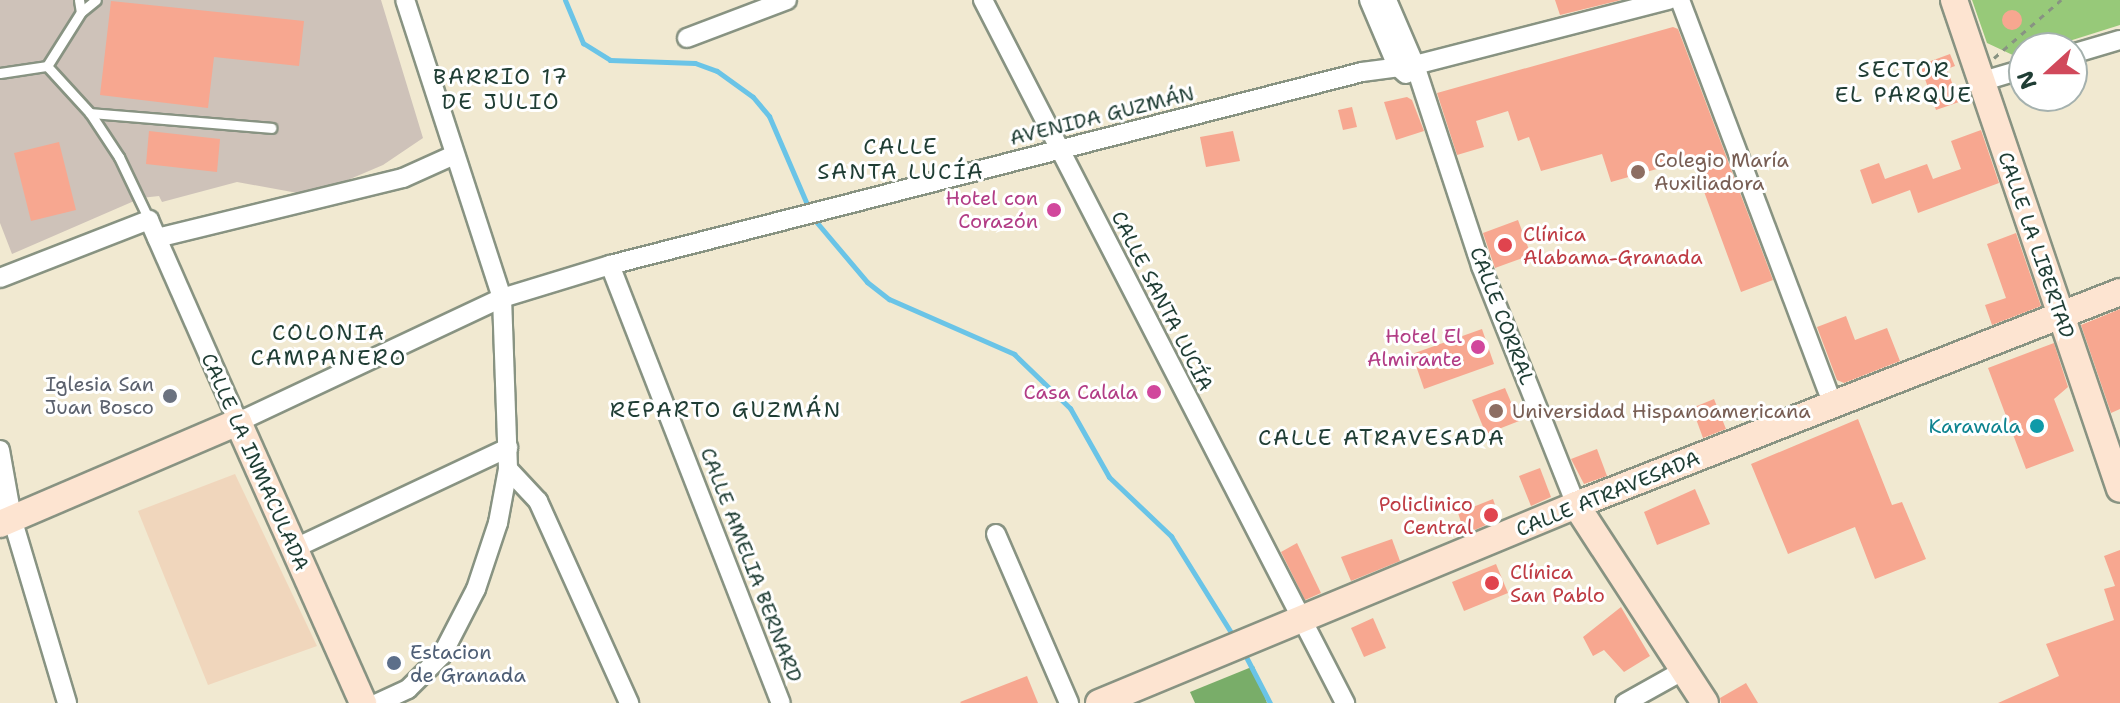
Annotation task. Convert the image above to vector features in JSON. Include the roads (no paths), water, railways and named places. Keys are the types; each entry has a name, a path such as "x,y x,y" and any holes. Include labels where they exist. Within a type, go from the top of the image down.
{"street":[{"path":"378,703 408,689 442,655 476,589 498,523 508,469 502,298 405,0"},
{"path":"687,38 787,0"},
{"name":"CALLE SANTA LUCÍA","path":"983,0 1345,703"},
{"name":"CALLE CORRAL","path":"1369,0 1410,71"},
{"name":"CALLE CORRAL","path":"1387,0 1481,266 1576,505 1705,703"},
{"name":"AVENIDA GUZMÁN","path":"238,422 502,298 610,265 1059,149 1410,71 1669,0"},
{"path":"1680,0 1833,404"},
{"name":"CALLE LA LIBERTAD","path":"1954,0 2120,489"},
{"path":"2088,49 2120,40"},
{"path":"1978,78 2008,72"},
{"path":"157,238 403,178 454,155"},
{"path":"0,278 149,220"},
{"name":"CALLE LA INMACULADA","path":"149,220 363,703"},
{"name":"CALLE AMELIA BERNARD","path":"610,265 781,703"},
{"name":"CALLE ATRAVESADA","path":"1099,703 1302,623 1576,505 2120,292"},
{"path":"4,513 238,422"},
{"path":"293,549 508,448"},
{"path":"0,450 10,483 4,513 67,703"},
{"path":"508,469 538,501 629,703"},
{"path":"996,534 1069,703"},
{"path":"1625,703 1684,670"}],"lane":[{"path":"79,0 81,12"},
{"path":"0,73 47,66 81,12 96,0"},
{"path":"47,66 90,113 119,157 149,220"},
{"path":"90,113 271,128"}],"waterway":[{"path":"565,0 583,43 610,60 695,63 717,71 753,97 769,116 809,209"},
{"path":"813,218 867,282 889,299 1014,354 1070,408 1109,477 1171,536 1235,639"},
{"path":"1243,651 1270,703"}],"place":[{"name":"Colegio María Auxiliadora","path":"1638,172"},
{"name":"Hotel con Corazón","path":"1054,210"},
{"name":"Clínica Alabama-Granada","path":"1505,245"},
{"name":"Hotel El Almirante","path":"1478,347"},
{"name":"Casa Calala","path":"1154,392"},
{"name":"Iglesia San Juan Bosco","path":"170,396"},
{"name":"Universidad Hispanoamericana","path":"1496,411"},
{"name":"Karawala","path":"2037,426"},
{"name":"Policlinico Central","path":"1491,515"},
{"name":"Clínica San Pablo","path":"1492,583"},
{"name":"Estacion de Granada","path":"394,663"}],"district":[{"name":"SECTOR EL PARQUE","path":"1904,82"},
{"name":"BARRIO 17 DE JULIO","path":"501,88"},
{"name":"CALLE SANTA LUCÍA","path":"901,158"},
{"name":"COLONIA CAMPANERO","path":"329,344"},
{"name":"REPARTO GUZMÁN","path":"726,410"},
{"name":"CALLE ATRAVESADA","path":"1382,438"}]}
